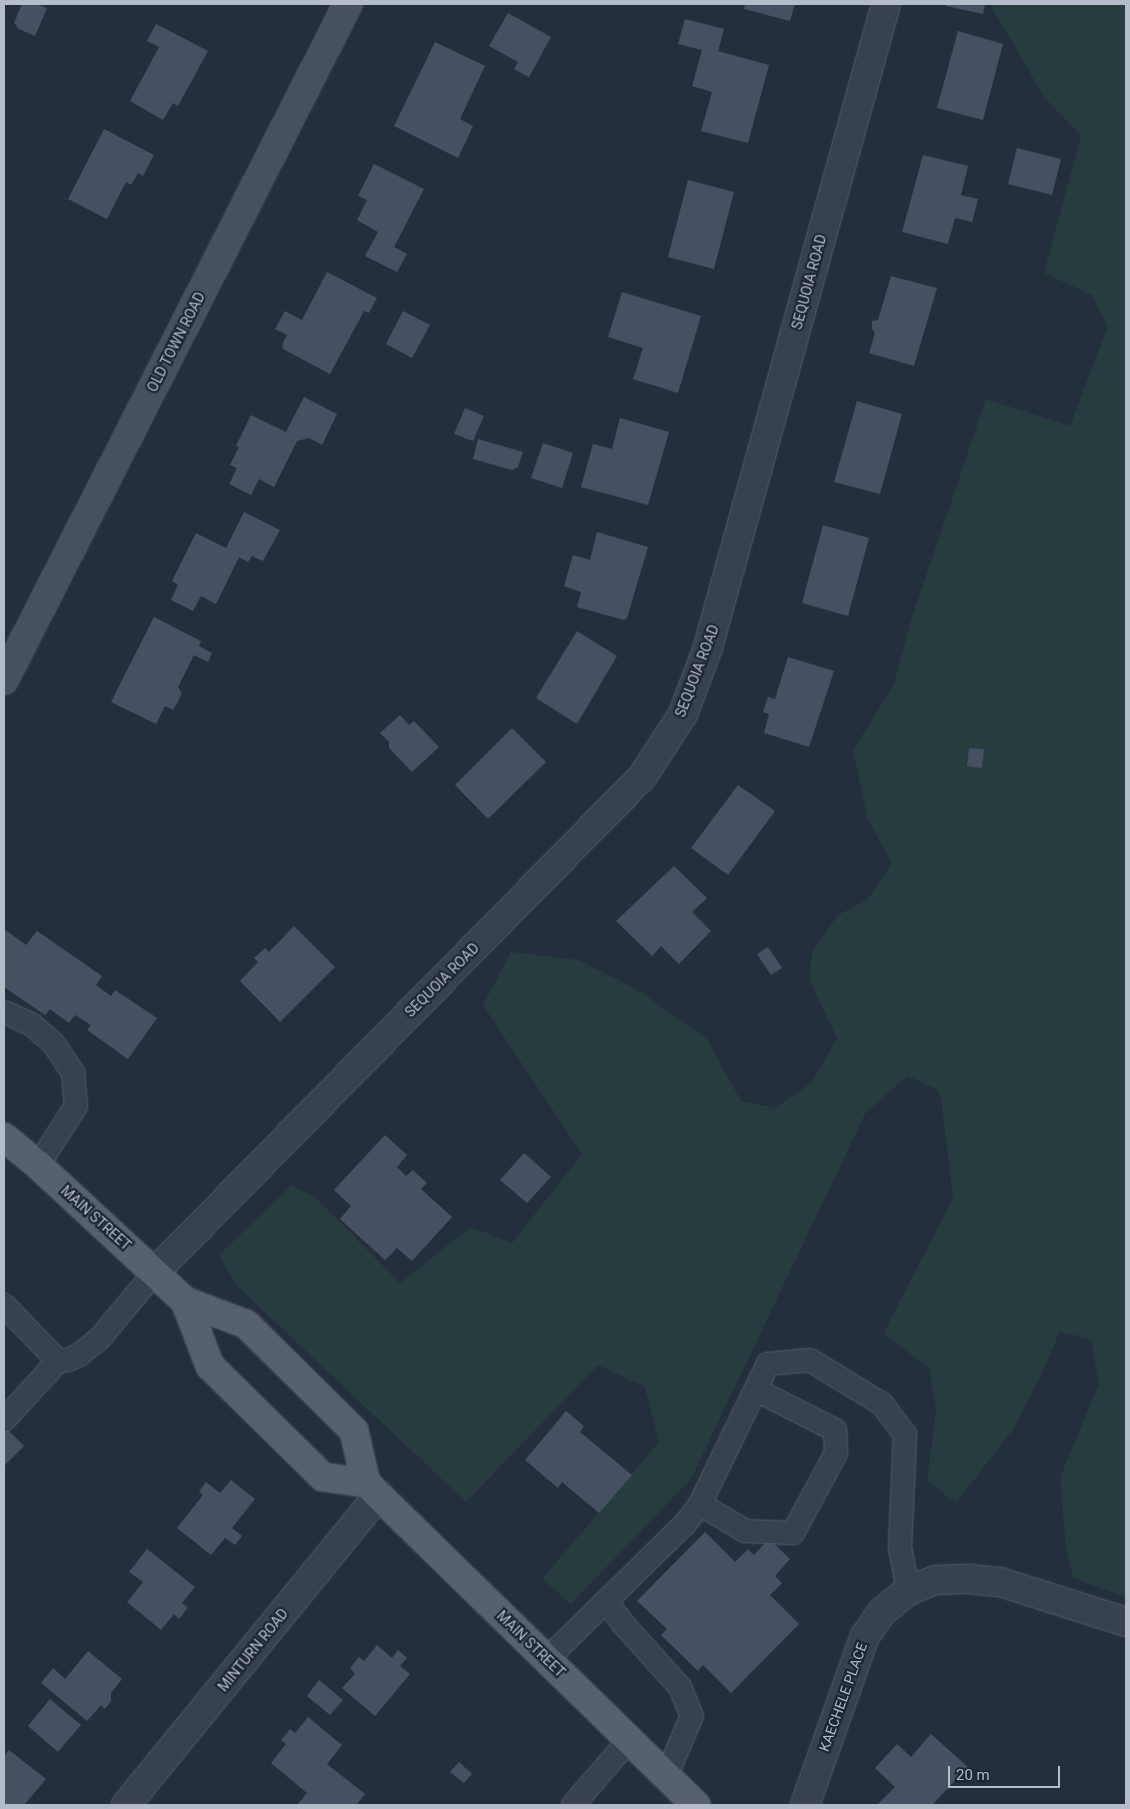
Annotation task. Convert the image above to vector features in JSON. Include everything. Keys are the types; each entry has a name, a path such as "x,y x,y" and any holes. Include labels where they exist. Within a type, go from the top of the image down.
{"main road":[{"name":"OLD TOWN ROAD","path":"4,680 348,4"},
{"name":"MAIN STREET","path":"4,1137 38,1165 185,1302 210,1366 323,1477 373,1489"},
{"name":"MAIN STREET","path":"185,1302 246,1324 354,1431 373,1489 696,1805"}],"street":[{"name":"SEQUOIA ROAD","path":"155,1272 642,777 683,714 708,647 886,4"},
{"name":"MINTURN ROAD","path":"126,1805 373,1489"},
{"name":"KAECHELE PLACE","path":"805,1805 865,1636 882,1612 908,1591 935,1580 969,1579 1000,1582 1126,1622"}],"lane":[{"path":"4,1012 31,1024 53,1043 73,1073 76,1106 38,1165"},
{"path":"4,1420 58,1361 79,1355 100,1338 155,1272"},
{"path":"4,1304 58,1361"},
{"path":"547,1659 686,1524 700,1504 768,1364 810,1360 882,1404 905,1434 900,1547 908,1591"},
{"path":"700,1504 745,1531 793,1533 836,1453 835,1430 756,1390"},
{"path":"606,1601 624,1625 680,1687 692,1716 666,1776"},
{"path":"574,1805 629,1740"}],"green space":[{"path":"990,4 1126,4 1126,1597 1073,1578 1066,1549 1060,1477 1099,1384 1091,1340 1060,1331 1042,1374 1014,1428 956,1503 927,1481 936,1410 929,1367 883,1334 953,1198 942,1105 938,1090 908,1076 866,1112 691,1479 571,1604 542,1579 659,1442 645,1387 598,1365 466,1502 238,1287 219,1255 292,1185 316,1198 400,1283 471,1227 512,1243 582,1154 483,1005 511,952 578,960 636,989 707,1039 741,1101 775,1108 812,1082 837,1038 809,979 813,950 838,915 867,900 892,863 868,820 853,750 894,684 911,620 986,399 1070,426 1108,326 1092,295 1044,273 1081,136 1044,97"}],"building":[{"path":"22,4 36,4 47,8 35,36 19,29 14,23"},
{"path":"745,4 795,4 790,21 744,9"},
{"path":"946,4 985,4 983,14 946,6"},
{"path":"508,13 551,37 529,77 514,69 518,62 489,46"},
{"path":"685,19 724,29 718,51 769,65 748,143 701,131 712,92 692,86 702,50 678,44"},
{"path":"156,24 208,51 178,106 173,103 163,120 130,101 159,47 147,41"},
{"path":"958,31 1003,44 983,120 937,108"},
{"path":"435,42 485,66 460,119 473,126 458,158 394,126"},
{"path":"104,129 154,155 143,176 138,173 131,185 126,182 107,219 68,199"},
{"path":"1017,148 1061,159 1052,195 1008,184"},
{"path":"923,155 968,166 961,195 978,199 972,222 955,218 948,244 902,232"},
{"path":"374,164 424,189 394,247 407,254 397,272 365,256 378,232 357,220 367,200 358,196"},
{"path":"688,180 734,192 714,269 668,257"},
{"path":"327,272 377,298 369,313 364,311 330,374 283,349 282,345 287,335 275,329 285,311 302,320"},
{"path":"891,276 937,288 914,366 869,353 875,333 872,329 872,321 878,320"},
{"path":"622,292 701,316 678,393 633,379 643,348 608,337"},
{"path":"403,311 430,325 412,358 386,344"},
{"path":"304,397 337,414 322,445 309,438 297,441 274,487 259,479 251,495 229,484 237,468 230,465 239,447 236,446 251,415 286,432"},
{"path":"857,401 902,414 880,494 834,482"},
{"path":"465,408 484,416 473,441 454,434"},
{"path":"620,418 669,432 648,505 581,487 593,444 612,449"},
{"path":"478,439 523,452 518,467 512,470 473,459"},
{"path":"543,443 573,453 562,488 531,478"},
{"path":"244,512 280,530 263,561 252,556 248,562 239,557 216,604 201,596 193,611 171,600 178,585 172,581 196,533 226,548"},
{"path":"823,525 869,538 848,616 802,603"},
{"path":"597,532 648,547 627,618 624,620 577,607 581,592 564,586 573,555 590,560"},
{"path":"154,617 201,641 199,646 212,653 208,662 194,655 178,687 182,694 173,710 165,706 156,724 111,702"},
{"path":"577,631 617,656 577,724 536,698"},
{"path":"788,657 834,671 809,747 764,733 769,714 763,712 768,697 775,699"},
{"path":"400,715 409,725 414,721 439,747 412,772 389,748 389,742 380,733"},
{"path":"512,728 546,762 488,819 455,785"},
{"path":"969,748 984,749 982,768 967,766"},
{"path":"738,785 775,811 728,875 691,848"},
{"path":"674,866 707,898 692,912 711,931 679,964 661,946 652,956 616,921"},
{"path":"294,926 335,967 280,1022 240,981 258,962 254,958 265,948 269,952"},
{"path":"4,929 26,945 37,931 102,976 96,985 111,996 115,990 157,1018 128,1059 87,1030 91,1025 75,1015 69,1023 50,1009 45,1015 4,987"},
{"path":"768,947 782,968 771,975 757,954"},
{"path":"385,1135 407,1155 397,1167 406,1176 413,1170 427,1183 421,1189 452,1217 412,1261 397,1248 385,1260 340,1219 351,1206 334,1190"},
{"path":"524,1153 551,1177 527,1203 500,1180"},
{"path":"566,1411 584,1426 580,1432 632,1475 599,1513 562,1482 558,1488 525,1460"},
{"path":"4,1426 24,1446 4,1466"},
{"path":"231,1480 255,1499 232,1528 242,1536 235,1545 225,1538 211,1555 177,1528 203,1495 199,1491 206,1482 220,1493"},
{"path":"705,1532 735,1562 748,1549 754,1555 769,1539 790,1559 775,1576 782,1583 770,1595 799,1624 731,1693 703,1665 698,1671 661,1635 667,1629 637,1601"},
{"path":"147,1549 195,1587 182,1603 188,1607 179,1619 174,1614 161,1630 127,1602 143,1582 129,1572"},
{"path":"377,1645 392,1658 398,1650 407,1658 400,1666 410,1674 375,1716 342,1688 355,1674 350,1668 359,1657 364,1661"},
{"path":"88,1651 122,1679 111,1693 111,1701 105,1709 101,1705 87,1721 41,1683 53,1668 65,1679"},
{"path":"319,1680 343,1700 330,1715 307,1696"},
{"path":"50,1699 81,1725 58,1752 28,1726"},
{"path":"308,1717 342,1745 327,1764 365,1794 356,1805 297,1805 307,1793 271,1763 286,1744 281,1740 290,1729 295,1733"},
{"path":"931,1734 968,1767 932,1805 877,1805 895,1787 875,1768 897,1744 911,1757"},
{"path":"9,1750 46,1779 24,1805 4,1805 4,1756"},
{"path":"459,1762 472,1774 464,1783 450,1772"}]}
